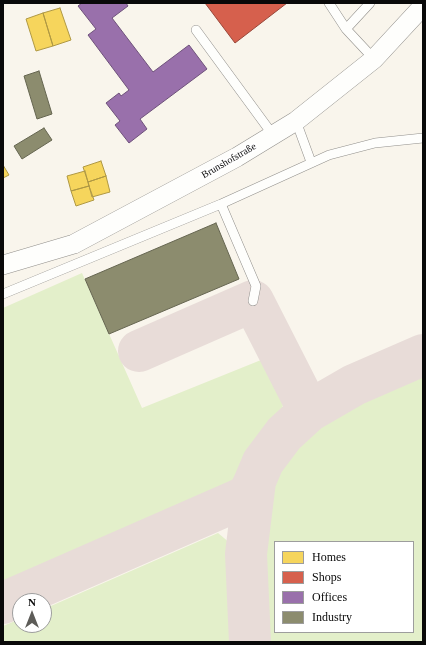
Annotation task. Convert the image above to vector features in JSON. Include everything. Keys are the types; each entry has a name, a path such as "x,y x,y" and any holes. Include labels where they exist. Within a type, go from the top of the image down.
{"street":[{"name":"Brunshofstraße","path":"3,265 74,244 230,161 296,121 374,59 423,6"}],"lane":[{"path":"329,3 346,29 374,59"},
{"path":"346,29 370,3"},
{"path":"196,30 273,135"},
{"path":"296,121 312,162"},
{"path":"3,294 221,204 329,155 375,143 423,138"},
{"path":"221,204 256,286 253,300"}],"green space":[{"path":"82,273 142,408 261,360 283,405 280,420 228,488 3,585 3,308"},
{"path":"423,371 423,642 268,642 265,566 271,500 279,468 310,431 359,399"},
{"path":"218,533 230,543 235,642 3,642 3,626 12,622 12,633 52,633 52,606"}],"building: Homes":[{"path":"60,8 71,40 53,46 43,13"},
{"path":"43,13 53,46 36,51 26,19"},
{"path":"101,161 106,176 88,182 83,167"},
{"path":"3,165 9,175 3,178"},
{"path":"85,171 89,186 71,191 67,176"},
{"path":"106,176 110,192 92,197 88,182"},
{"path":"89,186 94,200 76,206 71,191"}],"building: Shops":[{"path":"205,3 287,3 235,43"}],"building: Offices":[{"path":"82,3 126,3 128,6 112,18 153,72 189,45 207,69 140,119 147,129 129,143 115,125 120,121 106,103 119,93 121,96 129,90 88,35 96,29 78,6"}],"building: Industry":[{"path":"39,71 52,114 37,119 24,76"},
{"path":"44,128 52,140 22,159 14,146"},
{"path":"216,223 239,279 109,334 85,279"}],"taxiway":[{"path":"139,351 253,301 309,411"},
{"path":"250,642 246,554 255,481 263,462 284,434 309,411 354,385 423,355"},
{"path":"3,603 243,498 250,492 255,481"}]}
